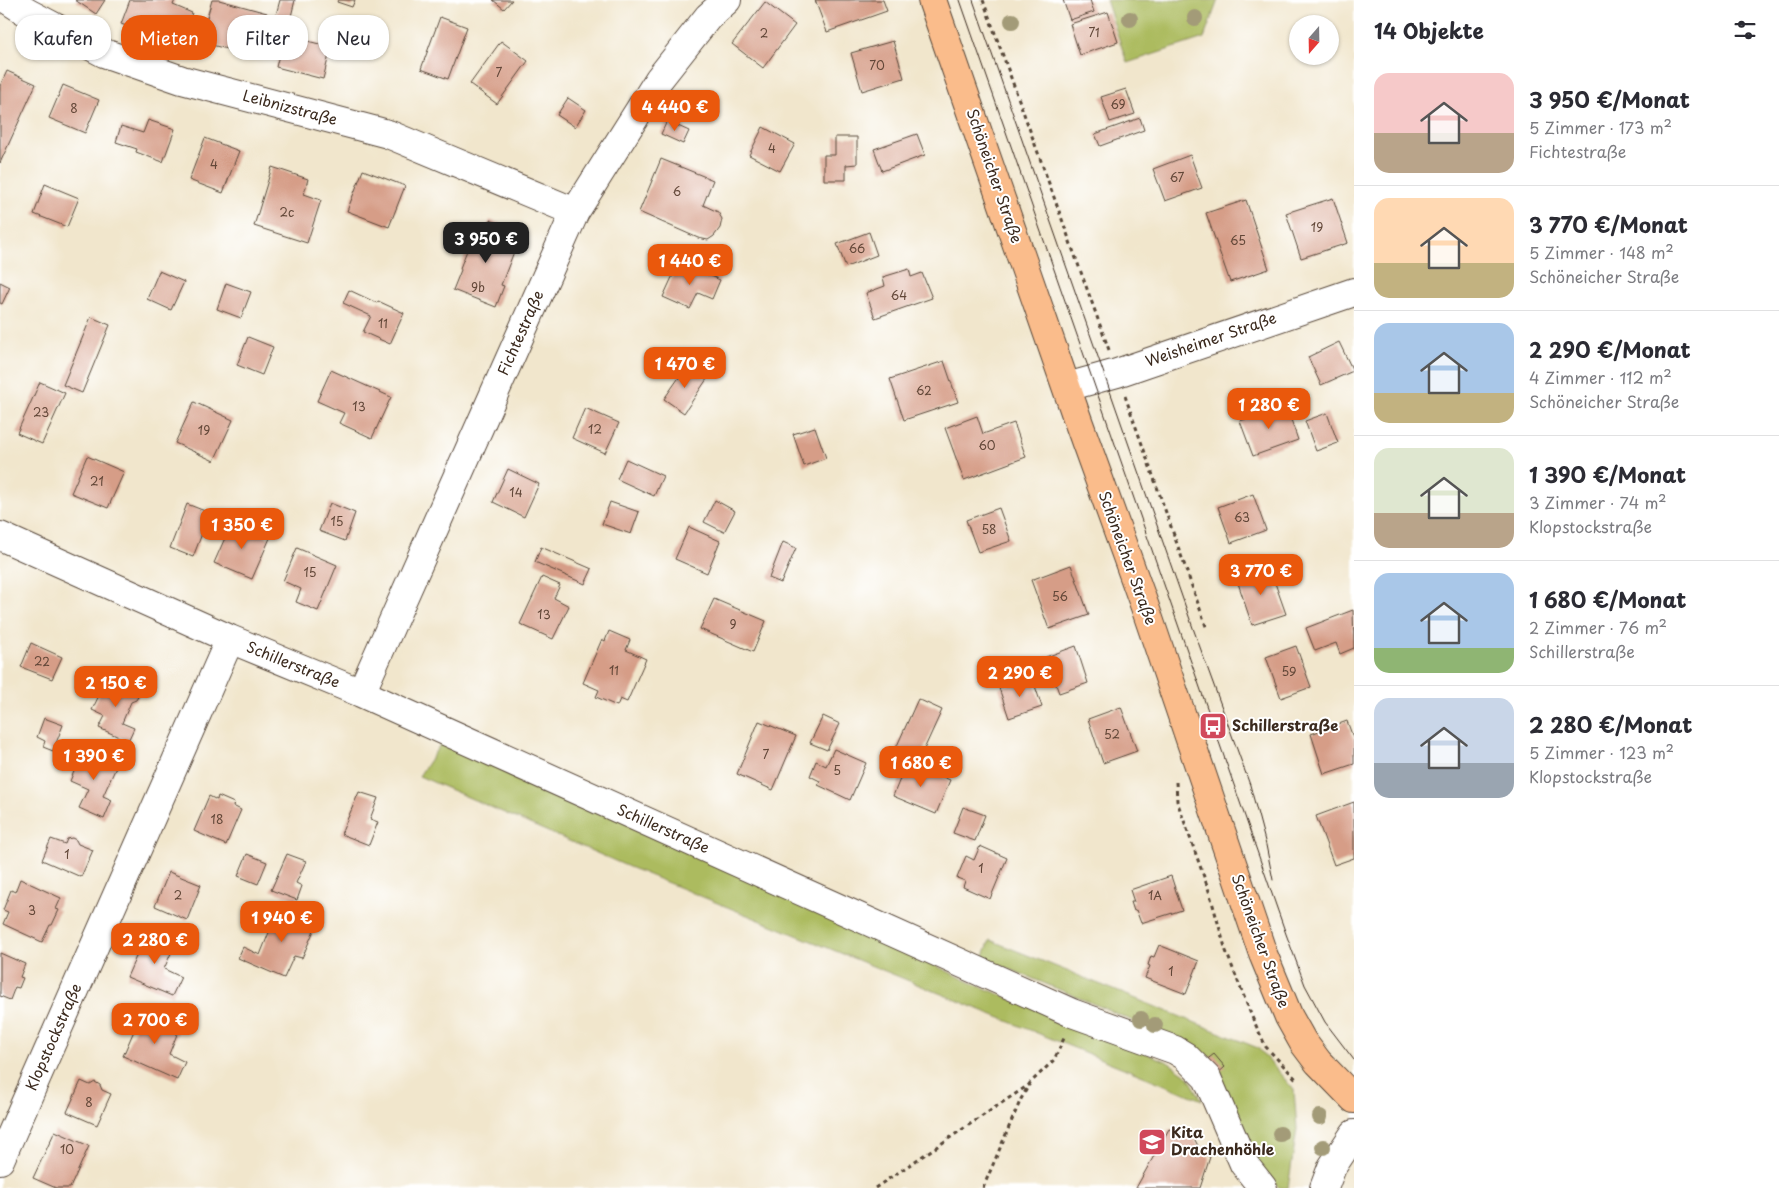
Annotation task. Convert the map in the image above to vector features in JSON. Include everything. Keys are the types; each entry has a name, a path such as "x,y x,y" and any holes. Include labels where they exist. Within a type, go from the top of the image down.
{"main road":[{"name":"Schöneicher Straße","path":"932,0 1145,607 1263,954 1289,1017 1303,1042 1318,1062 1354,1099"}],"street":[{"name":"Leibnizstraße","path":"8,0 28,13 104,53 182,80 388,134 575,212"},
{"name":"Fichtestraße","path":"361,693 575,212 659,79 708,17 727,0"},
{"name":"Weisheimer Straße","path":"1067,386 1117,373 1354,292"},
{"name":"Schillerstraße","path":"0,536 230,639 361,693 1072,1013 1175,1050 1185,1056 1206,1078 1244,1164 1263,1188"},
{"name":"Klopstockstraße","path":"0,1160 230,639"},
{"path":"1324,1188 1332,1167 1354,1134"}],"path":[{"path":"984,0 1207,629"},
{"path":"875,1188 1030,1083 1054,1060 1064,1040 1072,1013"},
{"path":"983,1188 1021,1099 1030,1083"}],"green space":[{"path":"1106,0 1218,0 1204,38 1127,63"},
{"path":"444,739 640,825 974,984 1166,1061 1188,1076 1202,1100 629,867 419,776"},
{"path":"990,940 1258,1048 1294,1090 1297,1129 1288,1188 1280,1188 1265,1178 1195,1049 1106,1009 983,958"}],"building":[{"path":"75,0 105,0 96,14"},
{"path":"130,0 175,0 173,5 192,13 191,15 124,15"},
{"path":"212,0 219,0 267,13 266,15 227,15 227,49 217,46 217,15 208,15"},
{"path":"280,0 295,0 291,15 276,15"},
{"path":"338,0 355,0 352,7 337,2"},
{"path":"493,0 512,0 504,9"},
{"path":"815,0 883,0 887,11 827,32"},
{"path":"1063,0 1090,0 1094,12 1070,20"},
{"path":"765,2 795,25 763,68 732,44"},
{"path":"1108,12 1118,42 1080,55 1070,24"},
{"path":"440,17 467,27 448,79 421,69"},
{"path":"308,41 318,44 318,60 328,60 323,79 276,67 278,60 308,60"},
{"path":"501,41 528,61 497,104 470,84"},
{"path":"893,41 904,78 862,91 851,53"},
{"path":"7,71 36,84 0,163 0,86"},
{"path":"63,85 99,100 85,133 49,118"},
{"path":"1126,89 1135,114 1110,122 1101,97"},
{"path":"568,98 586,110 575,127 557,115"},
{"path":"1140,118 1144,130 1100,146 1095,134"},
{"path":"148,120 175,129 163,162 136,152 137,149 116,142 121,126 143,133"},
{"path":"667,121 689,131 683,144 661,134"},
{"path":"763,127 795,144 780,171 749,155"},
{"path":"917,134 925,155 882,171 874,149"},
{"path":"835,137 857,137 857,164 846,165 846,180 824,180 824,155 835,155"},
{"path":"205,138 239,151 223,193 189,180"},
{"path":"1190,155 1202,188 1165,201 1153,169"},
{"path":"661,159 713,180 703,205 718,212 722,219 720,228 708,240 698,238 639,212"},
{"path":"272,167 308,179 304,194 321,200 307,243 254,226"},
{"path":"363,170 405,186 389,227 347,211"},
{"path":"45,184 79,198 67,227 34,214"},
{"path":"1333,198 1348,243 1301,258 1286,213"},
{"path":"1246,200 1269,269 1230,282 1206,213"},
{"path":"490,220 512,228 508,240 517,244 501,285 504,286 496,307 453,290 476,228 486,232"},
{"path":"869,232 877,255 846,267 837,244"},
{"path":"679,262 720,280 712,299 698,293 690,309 663,297"},
{"path":"909,269 911,277 922,273 932,298 875,318 866,293 885,286 883,277"},
{"path":"159,271 184,282 171,310 147,299"},
{"path":"0,282 10,287 2,304 0,303"},
{"path":"226,283 251,292 241,318 217,309"},
{"path":"349,290 404,313 390,344 363,332 371,316 343,303"},
{"path":"91,317 110,325 82,393 63,385"},
{"path":"248,337 273,347 262,375 237,365"},
{"path":"1339,342 1353,371 1321,385 1308,357"},
{"path":"944,361 958,402 904,420 890,379"},
{"path":"687,366 707,379 684,413 664,399"},
{"path":"331,370 391,397 372,438 339,423 344,413 317,401"},
{"path":"40,382 65,393 42,444 17,433"},
{"path":"194,402 233,420 214,461 175,443"},
{"path":"1286,405 1298,440 1253,456 1240,421"},
{"path":"585,408 619,423 605,453 572,438"},
{"path":"1327,413 1338,443 1316,451 1305,421"},
{"path":"977,416 983,434 1014,423 1026,457 964,480 945,428"},
{"path":"815,427 826,458 804,466 793,434"},
{"path":"87,456 124,472 108,508 71,493"},
{"path":"626,459 663,476 654,496 617,479"},
{"path":"508,469 539,484 524,517 493,502"},
{"path":"1253,494 1266,530 1231,543 1218,507"},
{"path":"715,500 735,511 724,532 704,522"},
{"path":"610,502 639,512 631,534 602,524"},
{"path":"330,503 355,513 345,541 319,531"},
{"path":"187,504 210,513 193,557 170,548"},
{"path":"999,508 1011,541 978,552 966,520"},
{"path":"232,522 270,538 252,579 214,563"},
{"path":"689,527 720,541 707,573 675,559"},
{"path":"783,542 796,548 781,583 769,578"},
{"path":"541,547 592,569 585,584 535,562"},
{"path":"297,548 337,565 318,611 296,602 301,589 283,581"},
{"path":"1071,565 1089,615 1049,629 1031,580"},
{"path":"1269,566 1286,614 1252,625 1236,577"},
{"path":"542,577 560,585 554,598 569,606 553,639 520,624"},
{"path":"714,599 766,621 753,652 700,629"},
{"path":"1353,610 1354,648 1340,654 1336,643 1315,651 1306,628"},
{"path":"609,631 630,640 626,650 646,659 627,702 620,699 617,706 596,697 599,690 583,683 602,639 605,641"},
{"path":"31,643 62,657 52,679 21,667"},
{"path":"1076,646 1088,683 1059,693 1046,657"},
{"path":"1296,646 1311,687 1281,698 1266,657"},
{"path":"1032,677 1042,707 1009,718 999,688"},
{"path":"107,679 126,688 131,686 136,688 139,695 136,700 131,702 122,723 134,728 128,741 99,728 105,716 92,710"},
{"path":"918,699 942,710 920,758 896,748"},
{"path":"1121,707 1137,751 1103,763 1088,719"},
{"path":"823,716 840,724 827,750 810,743"},
{"path":"44,718 63,725 53,751 43,747 45,741 37,737"},
{"path":"759,721 796,736 773,790 737,774"},
{"path":"1347,721 1354,740 1354,764 1324,774 1311,734"},
{"path":"84,748 118,763 103,796 112,800 104,819 79,808 88,789 70,781"},
{"path":"834,749 866,763 850,800 818,785 820,781 810,776 816,761 826,766"},
{"path":"907,762 950,780 936,814 893,796"},
{"path":"359,792 378,798 370,819 378,822 369,845 341,834"},
{"path":"209,796 217,800 218,796 234,803 233,806 241,810 226,845 194,831"},
{"path":"1354,802 1354,858 1334,865 1316,816"},
{"path":"963,807 985,815 975,841 953,833"},
{"path":"72,838 78,844 93,850 81,877 42,860 51,839 65,844 67,839"},
{"path":"980,846 1007,858 990,899 963,887 965,881 957,878 966,856 974,860"},
{"path":"247,854 267,862 258,884 238,876"},
{"path":"287,854 306,861 296,883 302,886 297,900 271,890"},
{"path":"169,872 201,885 187,920 155,906"},
{"path":"1171,876 1182,910 1141,923 1131,902 1134,902 1130,890"},
{"path":"20,879 61,898 56,909 59,910 42,942 3,924 8,912 3,910 11,890 15,892"},
{"path":"280,905 305,916 302,923 315,928 302,958 294,956 284,978 238,958 243,947 260,955"},
{"path":"147,932 175,944 164,969 181,977 172,996 127,977"},
{"path":"1159,945 1199,961 1186,994 1145,978 1150,966 1148,965 1151,956 1154,957"},
{"path":"0,953 25,964 20,977 23,978 19,988 15,987 10,1000 0,996"},
{"path":"143,1010 180,1027 169,1054 185,1062 177,1080 123,1056"},
{"path":"1214,1054 1225,1067 1217,1074 1205,1061"},
{"path":"81,1081 90,1085 95,1082 100,1085 102,1090 111,1094 97,1125 67,1112"},
{"path":"1169,1129 1194,1138 1201,1152 1210,1157 1200,1188 1136,1188"},
{"path":"55,1131 89,1146 70,1188 56,1188 33,1178"}],"tram line":[{"path":"960,0 1286,934 1305,985 1325,1022 1354,1060"},
{"path":"973,0 1193,628 1250,785 1273,880"}],"place":[{"name":"Schillerstraße","path":"1213,726"},
{"name":"Kita Drachenhöhle","path":"1152,1142"}]}
